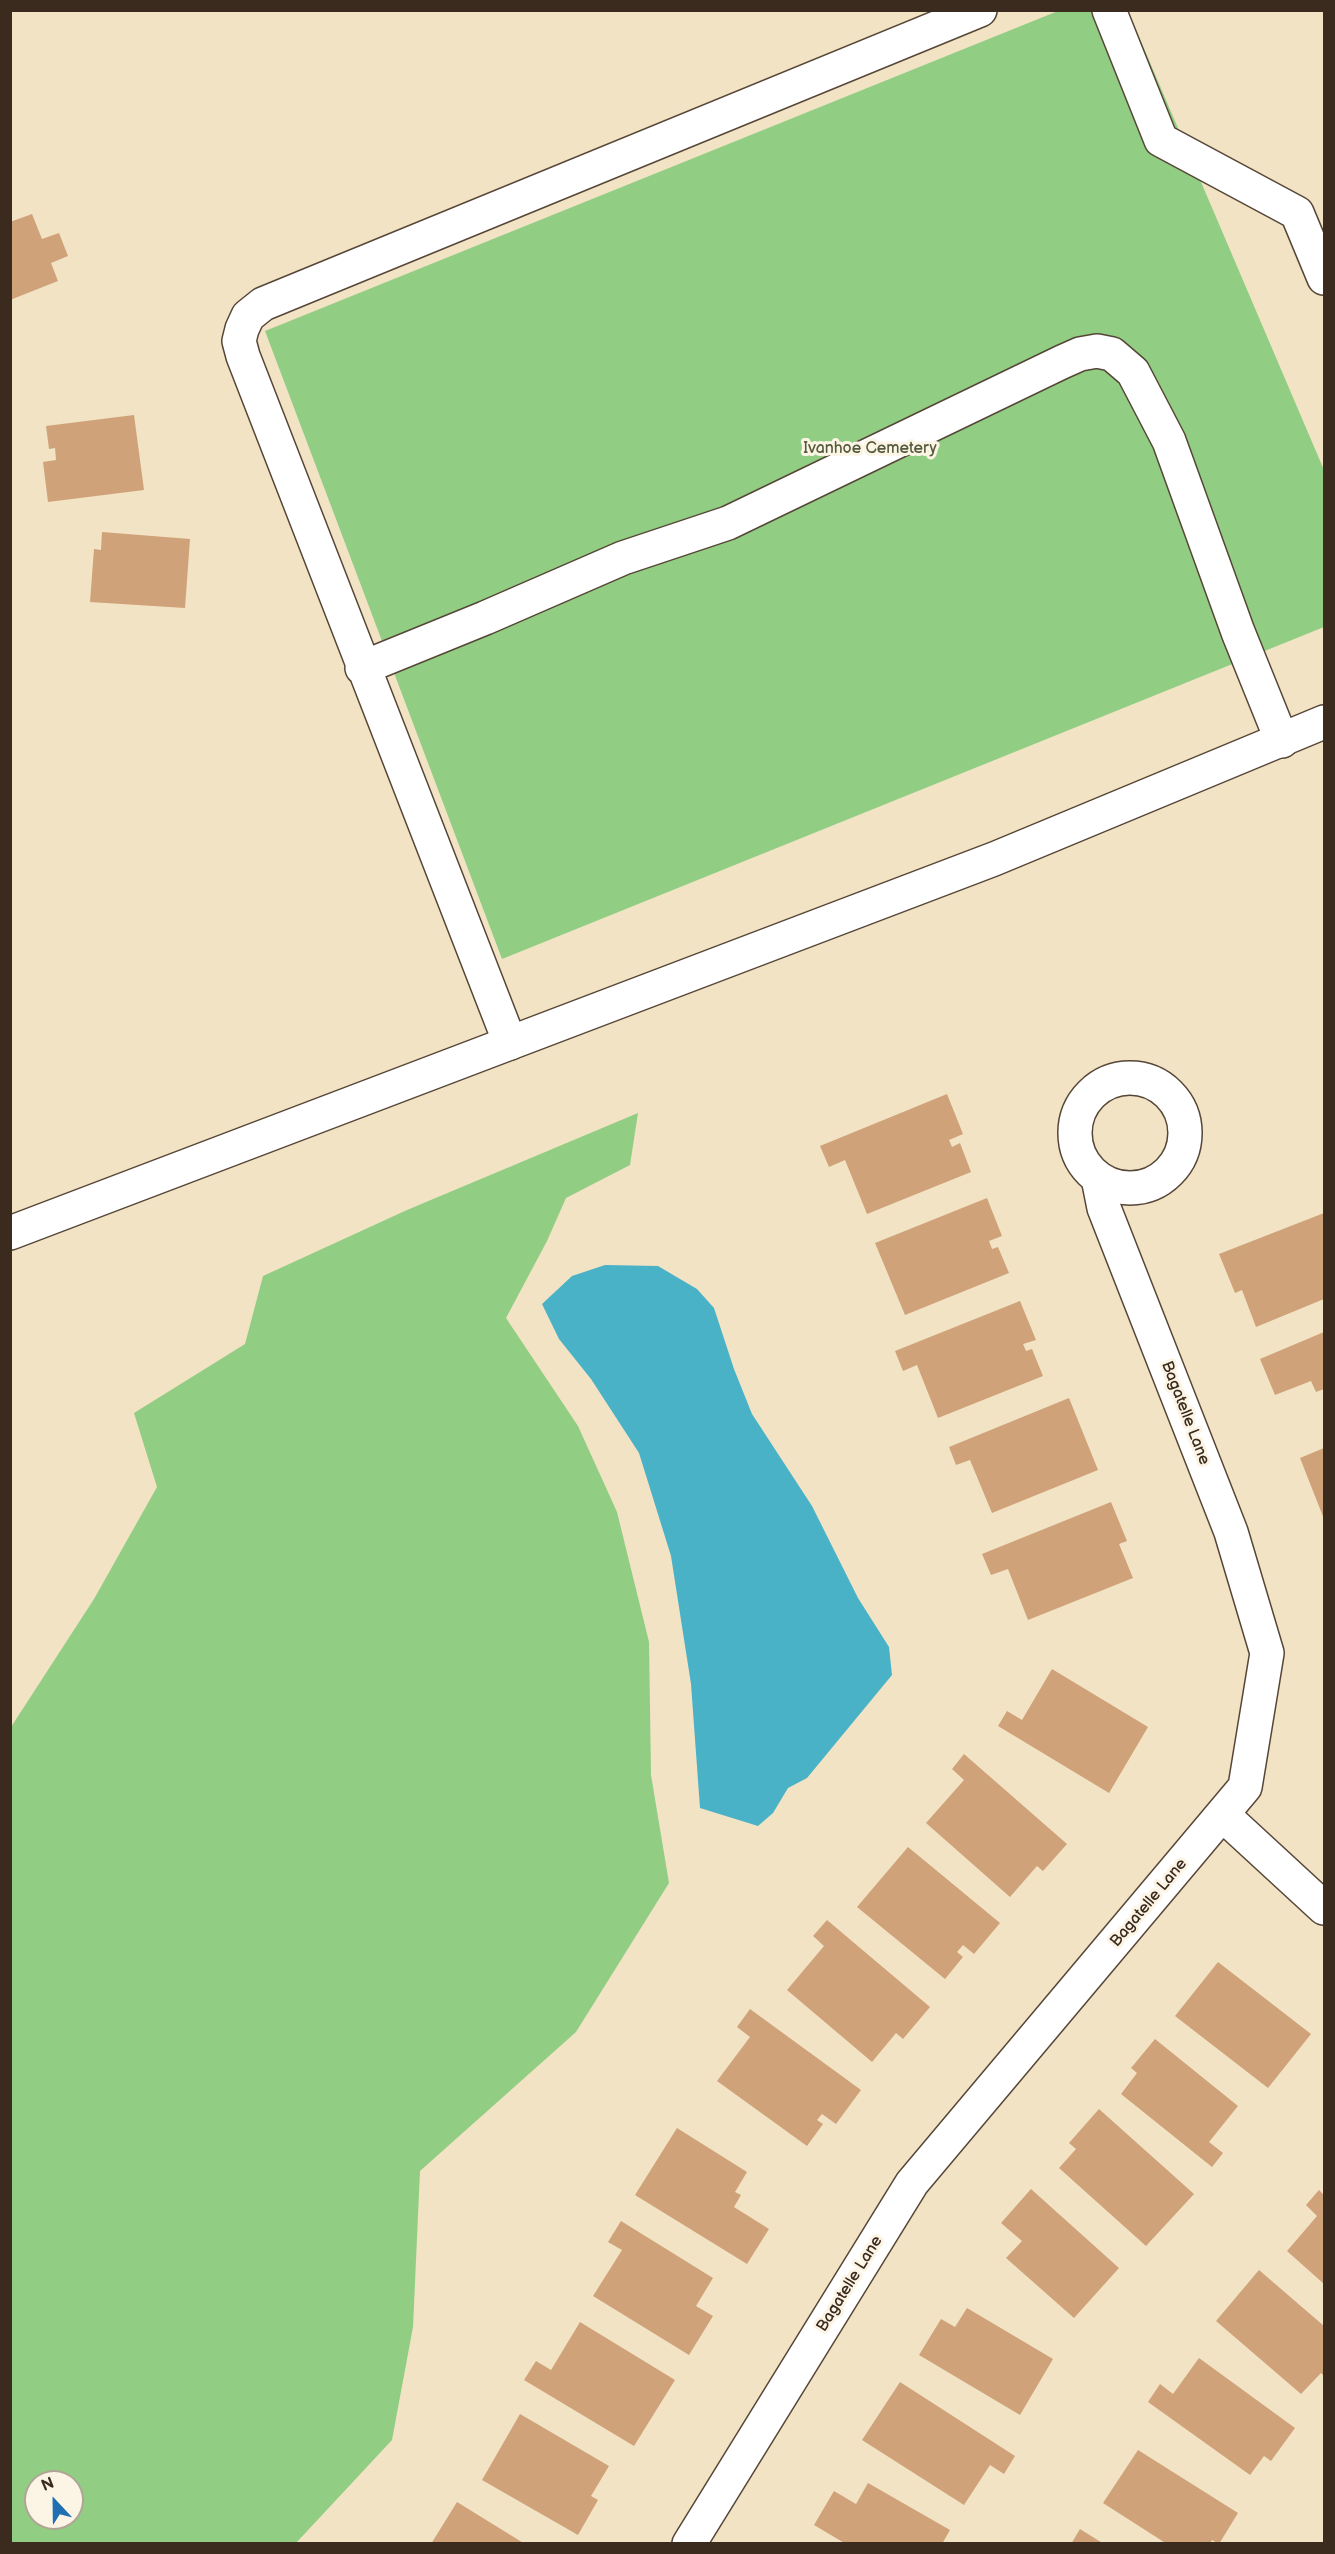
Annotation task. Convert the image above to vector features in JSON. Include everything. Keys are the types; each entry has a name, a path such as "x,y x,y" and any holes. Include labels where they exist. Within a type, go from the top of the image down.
{"street":[{"path":"510,1043 362,668 243,356 239,341 248,316 263,304 980,10"},
{"path":"1109,10 1161,140 1297,213 1324,278"},
{"path":"362,668 623,558 728,523 1080,354 1097,351 1112,354 1133,372 1169,441 1238,632 1282,741"},
{"path":"10,1233 994,859 1324,722"},
{"name":"Bagatelle Lane","path":"689,2544 912,2183 1245,1787 1267,1653 1231,1532 1104,1208 1098,1178"},
{"path":"1222,1815 1324,1908"}],"green space":[{"name":"Ivanhoe Cemetery","path":"1058,11 1128,11 1324,470 1324,627 502,959 265,331"},
{"path":"638,1113 630,1165 566,1198 547,1241 506,1318 578,1426 617,1512 649,1642 651,1775 669,1883 576,2032 420,2171 413,2327 392,2440 296,2543 11,2543 11,1727 94,1599 157,1487 134,1413 245,1344 263,1276 407,1210"}],"water":[{"path":"605,1265 658,1266 697,1289 714,1308 752,1414 812,1506 858,1598 889,1647 892,1675 807,1778 788,1788 773,1813 758,1826 700,1808 691,1684 671,1556 639,1453 591,1379 559,1339 542,1304 572,1276"}],"building":[{"path":"32,214 42,239 59,233 68,256 51,263 58,281 10,300 10,222"},
{"path":"134,415 144,490 48,502 43,462 56,460 55,448 49,449 46,426"},
{"path":"102,532 190,539 185,608 90,602 94,549 101,550"},
{"path":"947,1094 963,1134 949,1140 952,1147 960,1143 971,1172 867,1214 845,1160 829,1167 820,1146"},
{"path":"987,1198 1002,1236 989,1241 992,1249 998,1247 1009,1273 905,1315 875,1243"},
{"path":"1324,1213 1324,1299 1256,1327 1242,1290 1235,1293 1219,1254"},
{"path":"1020,1301 1036,1340 1023,1344 1026,1351 1032,1349 1043,1376 938,1418 917,1365 903,1371 895,1351"},
{"path":"1324,1332 1324,1389 1316,1392 1311,1381 1275,1395 1260,1359"},
{"path":"1069,1398 1098,1470 992,1513 970,1460 956,1465 949,1447"},
{"path":"1324,1448 1324,1519 1300,1458"},
{"path":"1111,1502 1127,1541 1119,1544 1133,1578 1028,1620 1008,1569 991,1575 982,1554"},
{"path":"1052,1669 1148,1727 1109,1793 998,1726 1007,1711 1022,1720"},
{"path":"964,1754 1067,1844 1043,1871 1037,1866 1010,1897 926,1823 964,1780 952,1769"},
{"path":"908,1847 1000,1923 974,1954 963,1945 957,1952 963,1957 945,1979 857,1907"},
{"path":"827,1920 930,2007 903,2039 896,2033 872,2062 787,1990 824,1946 813,1936"},
{"path":"1218,1962 1311,2034 1268,2088 1175,2016"},
{"path":"750,2009 861,2090 836,2124 822,2114 817,2120 823,2124 807,2146 717,2081 750,2037 737,2027"},
{"path":"1155,2039 1238,2106 1209,2142 1223,2153 1212,2167 1121,2094 1137,2073 1131,2068"},
{"path":"1099,2109 1194,2194 1146,2246 1059,2168 1076,2149 1069,2143"},
{"path":"677,2128 747,2172 735,2192 741,2195 734,2207 769,2229 747,2264 635,2195"},
{"path":"1031,2189 1119,2268 1074,2318 1006,2258 1022,2241 1001,2223"},
{"path":"1319,2190 1324,2195 1324,2284 1287,2251 1317,2216 1306,2205"},
{"path":"621,2221 713,2278 696,2306 713,2316 689,2355 593,2296 622,2250 608,2242"},
{"path":"1259,2270 1324,2326 1324,2376 1321,2373 1301,2394 1216,2321"},
{"path":"967,2308 1053,2359 1020,2415 919,2355 941,2319 955,2327"},
{"path":"580,2322 675,2380 634,2446 524,2380 536,2361 551,2370"},
{"path":"1199,2358 1295,2428 1271,2461 1264,2456 1250,2475 1148,2402 1160,2384 1173,2394"},
{"path":"900,2382 1015,2456 1004,2474 990,2465 964,2505 862,2440"},
{"path":"520,2414 609,2466 591,2496 598,2500 578,2535 482,2480"},
{"path":"1138,2450 1238,2513 1219,2544 1212,2540 1210,2544 1167,2544 1103,2503"},
{"path":"868,2483 950,2530 942,2544 846,2544 814,2525 834,2491 856,2504"},
{"path":"457,2502 525,2544 431,2544"},
{"path":"1080,2529 1104,2544 1071,2544"}]}
